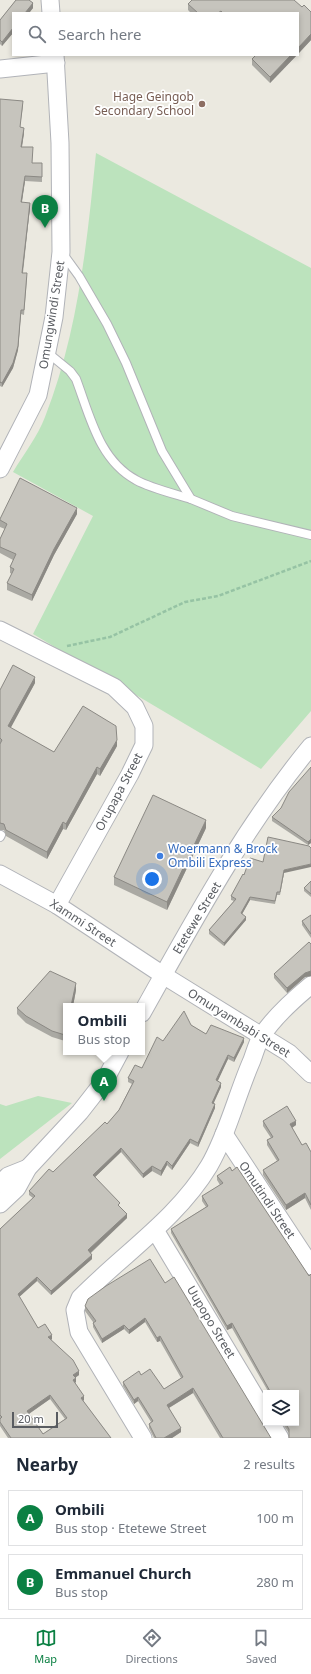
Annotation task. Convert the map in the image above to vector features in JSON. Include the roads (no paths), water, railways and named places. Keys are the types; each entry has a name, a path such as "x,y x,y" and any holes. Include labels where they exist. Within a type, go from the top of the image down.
{"street":[{"path":"50,0 51,12"},
{"path":"0,69 56,59"},
{"name":"Omungwindi Street","path":"0,469 38,395 48,353 54,317 61,252 56,59"},
{"name":"Orupapa Street","path":"0,630 114,687 135,707 144,726 144,745 130,774 57,905"},
{"name":"Etetewe Street","path":"145,1008 246,835 281,782 311,746"},
{"name":"Xammi Street","path":"0,874 57,905 164,975"},
{"name":"Omuryambabi Street","path":"164,975 261,1037 289,1053 311,1074"},
{"path":"143,1438 79,1332 75,1310 80,1298 89,1288 155,1230 188,1194 208,1166 224,1134 241,1085 261,1037 294,998 311,985"},
{"path":"0,1204 17,1188 28,1168 80,1112 105,1080 118,1055"},
{"name":"Omutindi Street","path":"224,1134 311,1266"},
{"path":"0,1184 8,1176 28,1168"},
{"name":"Uupopo Street","path":"155,1230 263,1410"},
{"path":"273,1426 280,1438"}],"lane":[{"path":"61,252 79,276 108,324 126,363 162,452 191,499"},
{"path":"48,353 70,371 76,379 100,445 113,463 136,481 191,499 232,516 311,536"}],"place":[{"name":"Hage Geingob Secondary School","path":"202,104"},
{"name":"Emmanuel Church","path":"45,228"},
{"name":"Woermann & Brock Ombili Express","path":"160,856"},
{"name":"Ombili","path":"104,1101"}]}
